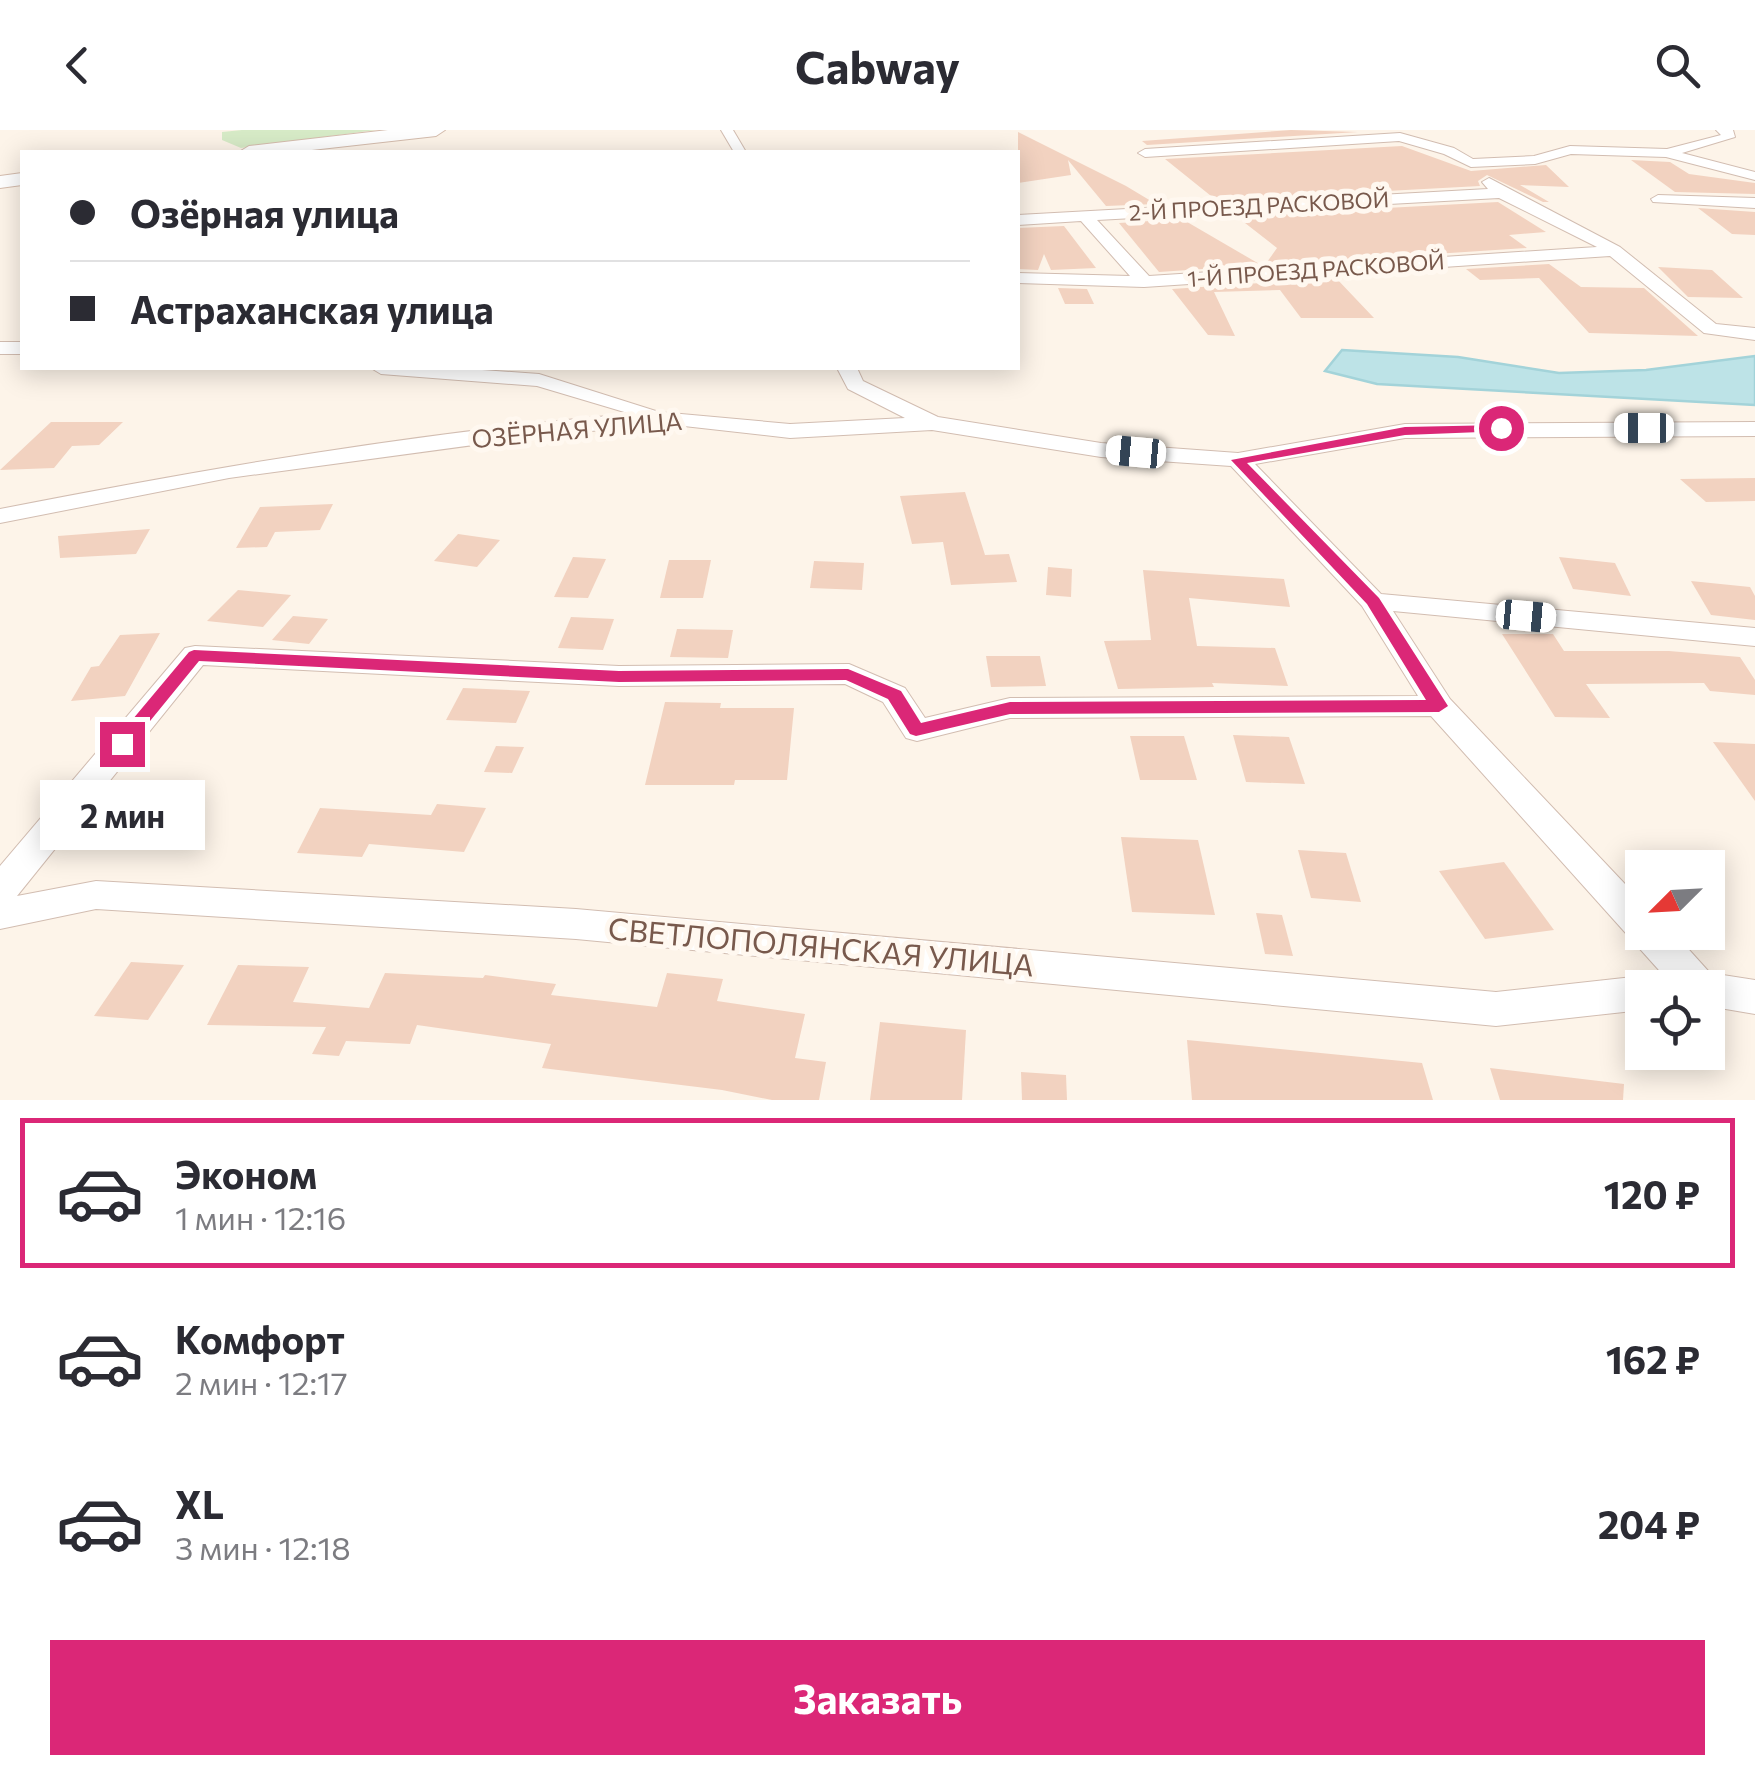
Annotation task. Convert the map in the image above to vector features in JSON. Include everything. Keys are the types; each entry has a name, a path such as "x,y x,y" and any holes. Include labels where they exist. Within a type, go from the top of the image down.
{"main road":[{"path":"266,150 436,130"}],"street":[{"path":"1564,130 1570,150"},
{"path":"1471,163 1535,160 1570,150 1666,153 1728,138 1728,132 1722,130"},
{"path":"1595,135 1754,174"},
{"path":"1145,154 1400,137 1449,151 1471,163 1501,194 1587,234 1614,251 1711,329 1755,334"},
{"name":"2-Й ПРОЕЗД РАСКОВОЙ","path":"1020,220 1501,194"},
{"path":"1658,200 1755,204"},
{"path":"1085,216 1144,282"},
{"name":"1-Й ПРОЕЗД РАСКОВОЙ","path":"1020,278 1144,282 1614,251"},
{"path":"407,370 539,380 666,418"},
{"path":"848,370 854,385 932,423"},
{"name":"ОЗЁРНАЯ УЛИЦА","path":"0,516 229,472 548,428 666,418 790,431 932,423 1101,450 1238,460 1405,431 1755,429"},
{"path":"1238,460 1373,601 1439,706 1625,908"},
{"path":"1373,601 1755,637"},
{"path":"0,890 194,656 619,676 848,674 894,695 916,730 1010,708 1439,706"},
{"name":"СВЕТЛОПОЛЯНСКАЯ УЛИЦА","path":"0,914 96,894 576,924 1496,1010 1625,996"},
{"path":"1665,950 1684,970"},
{"path":"1725,992 1755,997"}],"green space":[{"path":"376,130 241,148 222,140 222,132"}],"water":[{"path":"1342,350 1458,357 1559,373 1646,370 1755,356 1755,405 1377,384 1325,371"}],"building":[{"path":"1291,130 1358,132 1147,145 1142,141"},
{"path":"1018,132 1156,204 1106,206 1068,160 1071,175 1020,183"},
{"path":"1402,146 1471,171 1546,165 1569,187 1520,185 1549,202 1543,202 1487,175 1478,181 1480,186 1216,200 1165,159"},
{"path":"1631,160 1670,162 1689,174 1755,183 1755,194 1675,192"},
{"path":"1498,202 1546,232 1509,235 1527,248 1265,265 1277,248 1236,216"},
{"path":"1698,208 1755,212 1755,235 1732,234"},
{"path":"1182,219 1261,265 1159,272 1119,223"},
{"path":"1064,226 1096,268 1051,270 1044,254 1038,270 1020,269 1020,228"},
{"path":"1549,264 1581,287 1644,288 1698,336 1589,333 1539,278 1480,280 1466,269"},
{"path":"1658,267 1712,270 1743,298 1688,297"},
{"path":"1336,278 1374,318 1301,318 1280,290 1214,292 1235,336 1208,335 1172,289"},
{"path":"1058,288 1087,289 1094,304 1065,304"},
{"path":"51,422 123,422 99,445 72,446 54,468 0,470"},
{"path":"1755,478 1755,501 1706,502 1680,479"},
{"path":"965,492 985,555 1009,554 1017,582 951,585 943,542 912,544 900,496"},
{"path":"333,504 320,530 275,532 267,547 236,548 260,507"},
{"path":"150,529 136,554 60,558 58,536"},
{"path":"458,534 500,540 477,567 434,561"},
{"path":"573,557 606,559 588,598 554,597"},
{"path":"1559,557 1615,563 1631,596 1573,589"},
{"path":"669,560 711,560 703,598 660,598"},
{"path":"814,561 864,563 862,590 810,588"},
{"path":"1048,567 1072,569 1071,597 1046,595"},
{"path":"1143,570 1284,579 1290,607 1189,598 1197,646 1275,648 1288,686 1212,683 1214,687 1118,689 1104,641 1151,640"},
{"path":"1691,581 1750,587 1755,596 1755,620 1711,615"},
{"path":"238,590 291,595 263,627 207,621"},
{"path":"293,616 328,619 309,644 272,640"},
{"path":"571,617 614,619 603,650 558,648"},
{"path":"677,629 733,630 728,658 670,657"},
{"path":"160,633 125,696 71,701 91,667 99,666 120,635"},
{"path":"1502,634 1553,634 1564,651 1669,651 1740,657 1755,680 1755,695 1710,691 1704,683 1586,684 1610,718 1555,717"},
{"path":"986,656 1040,656 1046,686 991,687"},
{"path":"463,688 530,691 516,723 446,720"},
{"path":"665,702 721,703 720,708 794,708 787,780 735,780 734,785 645,785"},
{"path":"1233,735 1289,737 1305,784 1246,782"},
{"path":"1130,736 1184,736 1197,780 1140,780"},
{"path":"1713,742 1755,744 1755,801"},
{"path":"496,746 524,747 512,773 484,772"},
{"path":"437,804 486,808 464,852 369,844 362,857 297,853 320,808 431,815"},
{"path":"1121,837 1198,840 1215,915 1132,912"},
{"path":"1298,850 1346,853 1361,902 1311,898"},
{"path":"1504,862 1554,930 1485,939 1439,871"},
{"path":"1256,913 1282,915 1293,956 1265,954"},
{"path":"131,962 184,965 148,1020 94,1016"},
{"path":"238,965 309,967 293,1002 369,1008 385,973 483,978 485,975 556,984 551,995 657,1007 667,973 723,979 717,1001 805,1014 795,1058 826,1062 819,1100 772,1100 722,1090 542,1068 551,1044 417,1025 410,1044 346,1041 339,1056 312,1054 326,1027 207,1025"},
{"path":"880,1022 966,1030 962,1100 870,1100"},
{"path":"1187,1040 1422,1063 1433,1100 1192,1100"},
{"path":"1490,1068 1624,1084 1623,1100 1500,1100"},
{"path":"1021,1072 1066,1075 1067,1100 1022,1100"}],"route":[{"path":"122,744 194,656 619,676 848,674 894,695 916,730 1010,708 1439,706 1373,601 1238,460 1405,431 1501,428"}]}
